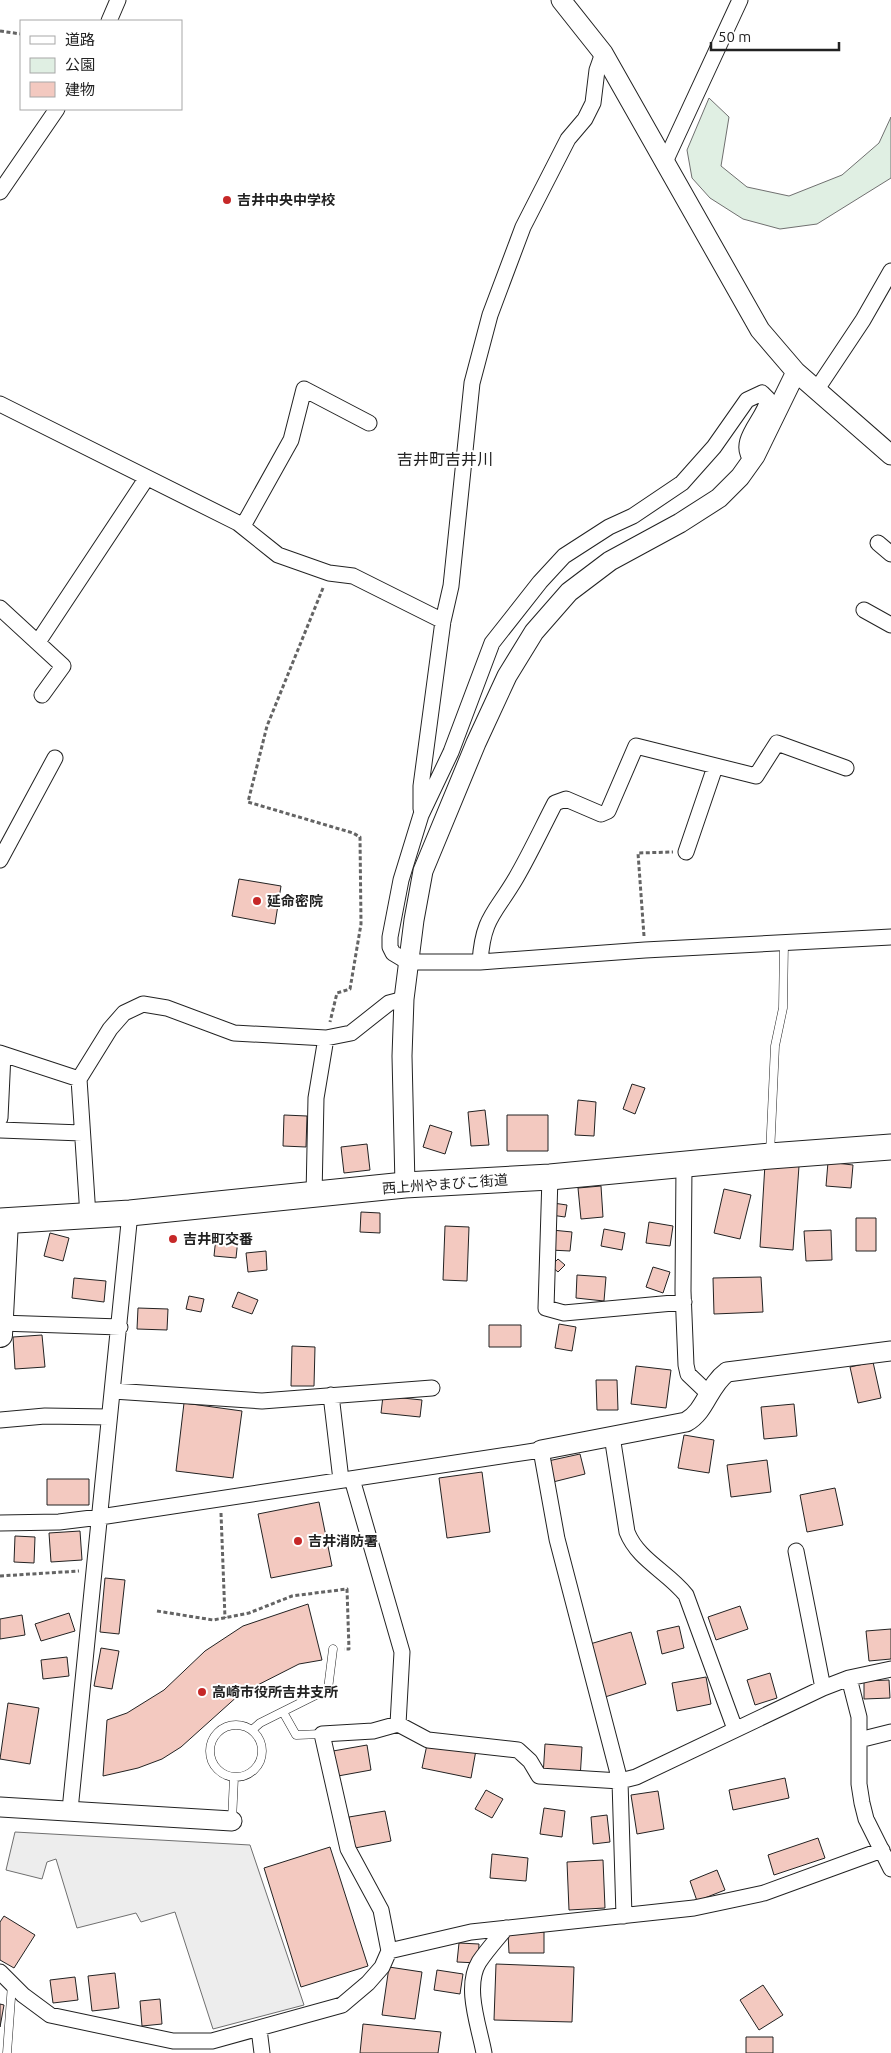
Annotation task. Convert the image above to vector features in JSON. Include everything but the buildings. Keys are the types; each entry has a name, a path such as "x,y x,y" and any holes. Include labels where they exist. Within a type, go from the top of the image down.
{"highway":[{"name":"西上州やまびこ街道","path":"3,1221 130,1213 314,1196 405,1185 550,1177 684,1166 770,1156 891,1147"}],"main road":[{"path":"0,1327 3,1221"}],"street":[{"path":"109,20 118,0"},
{"path":"562,0 603,53 664,164 760,330 796,372 891,455"},
{"path":"664,164 740,0"},
{"path":"421,815 421,786 443,621 452,586 472,383 490,315 523,227 568,139 585,119 593,103 597,70 603,53"},
{"path":"0,192 56,110"},
{"path":"817,389 863,320 891,271"},
{"path":"405,1185 402,1037 404,999 423,870 476,743 507,676 534,632 569,592 610,561 680,523 718,498 740,476 752,460 796,372"},
{"path":"243,526 291,440 304,389 369,423"},
{"path":"752,460 747,454 746,448 751,431 766,407 768,400 762,393 748,400 714,447 682,483 633,516 609,527 564,556 540,582 492,643 451,752 421,815 402,880 390,937 393,953 408,962 480,962 645,950 891,937"},
{"path":"0,404 146,479 243,526 278,555 329,573 353,576 443,621"},
{"path":"38,642 146,479"},
{"path":"878,543 891,554"},
{"path":"0,608 63,666 42,695"},
{"path":"864,610 891,624"},
{"path":"480,962 482,938 490,915 515,879 555,803 566,799 601,814 608,812 636,746 756,776 777,743 846,768"},
{"path":"0,860 55,758"},
{"path":"686,852 715,767"},
{"path":"88,1216 79,1079 110,1029 124,1013 143,1004 168,1008 234,1033 326,1038 351,1033 389,1003 404,999"},
{"path":"314,1196 316,1098 326,1038"},
{"path":"0,1118 2,1054 79,1079"},
{"path":"0,1130 82,1133"},
{"path":"684,1166 684,1302 688,1374 709,1394"},
{"path":"550,1177 546,1308 564,1313 684,1302"},
{"path":"70,1810 130,1213"},
{"path":"0,1327 120,1327"},
{"path":"0,1522 59,1522 100,1517 541,1450 686,1422 694,1417 718,1379 727,1372 891,1351"},
{"path":"113,1391 262,1401 432,1388"},
{"path":"331,1395 346,1480 402,1652 398,1724"},
{"path":"0,1420 45,1416 109,1418"},
{"path":"612,1436 627,1532 631,1543 641,1555 678,1585 686,1595 735,1729"},
{"path":"541,1450 556,1539 620,1781 624,1916"},
{"path":"796,1551 823,1688"},
{"path":"0,1972 23,1995 50,2015 173,2041 212,2041 342,2005 368,1983 382,1967 389,1951 381,1910 348,1849 322,1734 373,1731 398,1724 428,1740 518,1750 530,1761 539,1776 620,1781 636,1777 823,1688 849,1678 891,1669"},
{"path":"849,1678 859,1718 859,1784 862,1803 866,1819 891,1869"},
{"path":"859,1740 891,1732"},
{"path":"0,1807 70,1810 232,1822"},
{"path":"389,1951 471,1932 694,1908 764,1893 882,1850"},
{"path":"484,2053 474,2003 473,1985 478,1963 506,1928"},
{"path":"259,2029 262,2053"}],"lane":[{"path":"770,1156 776,1046 783,1008 784,943"},
{"path":"252,1730 328,1689 333,1649"},
{"path":"283,1712 296,1735 322,1734"},
{"path":"236,1725 252,1730 262,1744 261,1760 250,1773 234,1777 218,1770 210,1754 210,1745 220,1730 227,1726 236,1725"},
{"path":"232,1822 234,1777"},
{"path":"7,2053 12,1982"}],"path":[{"path":"0,31 20,34"},
{"path":"326,1038 337,993 350,988 361,924 360,837 353,833 248,802 267,726 329,573"},
{"path":"645,950 638,853 686,852"},
{"path":"221,1508 225,1618"},
{"path":"0,1576 94,1570"},
{"path":"157,1611 212,1620 249,1613 292,1596 347,1589 349,1649 342,1650"}],"green space":[{"path":"709,98 729,117 721,166 747,187 789,196 842,175 879,143 891,117 891,178 817,224 780,229 743,219 710,198 692,178 687,150"}],"shaded area":[{"path":"15,1832 250,1845 304,2005 213,2029 175,1912 141,1922 136,1913 77,1928 56,1859 47,1862 42,1879 6,1870"}],"place":[{"name":"吉井中央中学校","path":"227,200"},
{"name":"延命密院","path":"257,901"},
{"name":"吉井町交番","path":"173,1239"},
{"name":"吉井消防署","path":"298,1541"},
{"name":"高崎市役所吉井支所","path":"202,1692"}],"district":[{"name":"吉井町吉井川","path":"445,459"}]}
